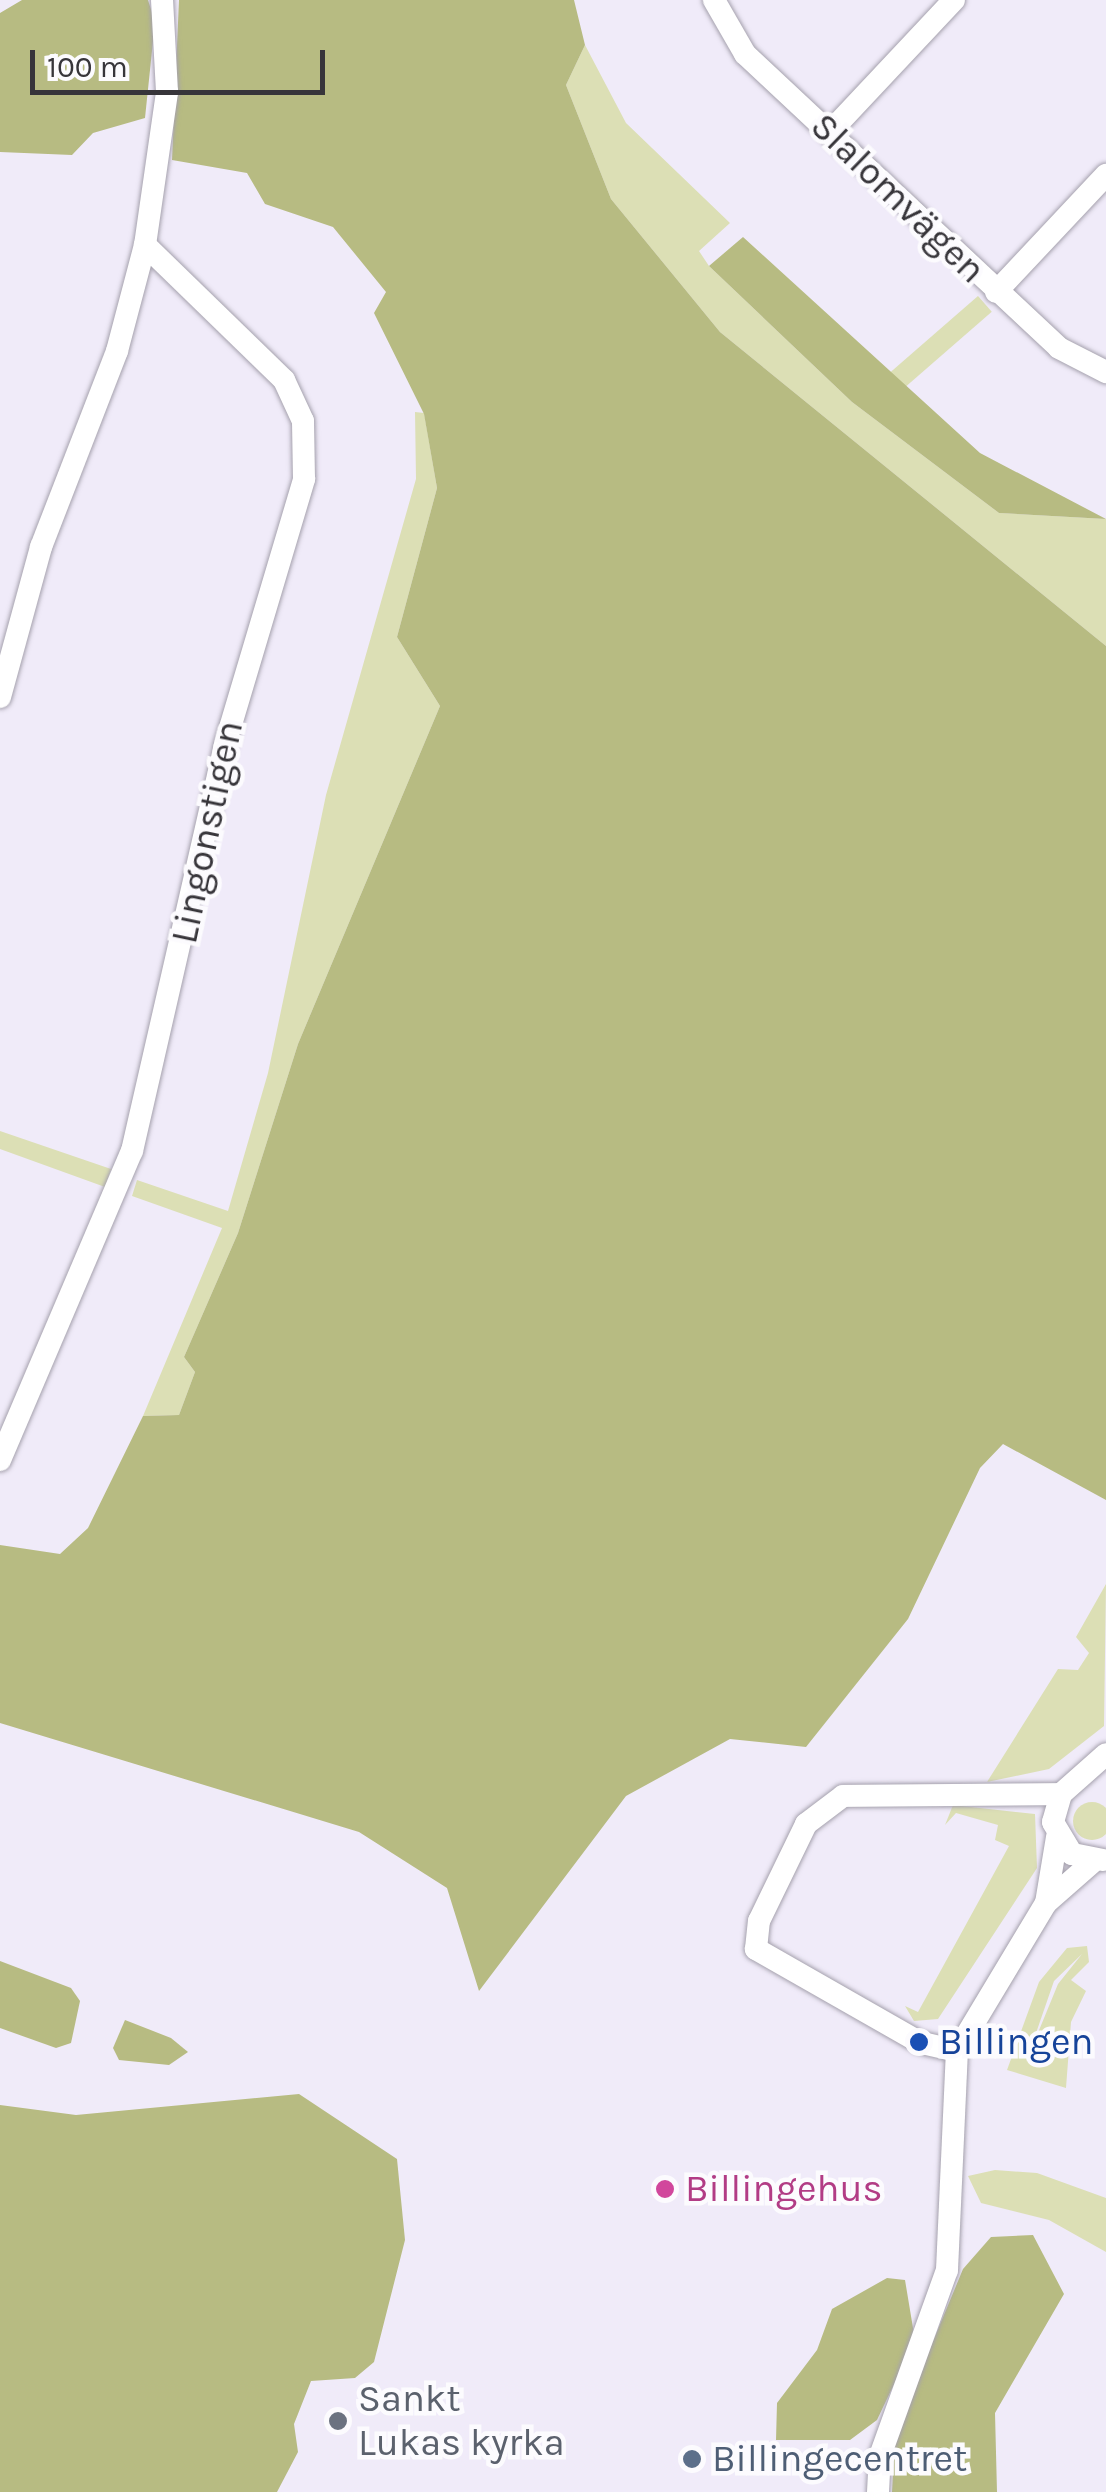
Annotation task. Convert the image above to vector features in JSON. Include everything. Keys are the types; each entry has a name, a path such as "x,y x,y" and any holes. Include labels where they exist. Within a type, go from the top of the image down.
{"street":[{"path":"0,696 41,547 117,350 145,246 167,92 162,0"},
{"name":"Slalomvägen","path":"714,0 745,54 1059,348 1106,372"},
{"path":"830,132 954,0"},
{"path":"996,292 1106,175"},
{"name":"Lingonstigen","path":"0,1460 132,1152 224,748 304,479 302,421 284,380 145,246"},
{"path":"1046,1903 1068,1788 1106,1754"},
{"path":"957,2052 920,2042 756,1949 759,1921 824,1804 866,1794 1068,1788 1106,1779"},
{"path":"878,2492 880,2456 948,2270 957,2052 1046,1903 1100,1861 1056,1837"}],"green space":[{"path":"22,0 148,0 155,22 145,118 93,133 72,155 0,152 0,13"},
{"path":"179,0 574,0 585,45 566,85 611,199 720,332 1106,646 1106,1500 1003,1444 980,1468 908,1619 806,1747 730,1739 626,1796 479,1991 447,1888 359,1832 0,1723 0,1545 60,1554 88,1528 143,1416 179,1415 195,1372 184,1357 238,1233 298,1044 440,706 397,637 437,488 424,414 374,313 386,292 333,227 265,204 247,173 172,160"},
{"path":"585,45 626,123 730,223 699,251 709,266 852,402 999,513 1106,519 1106,646 720,332 611,199 566,85"},
{"path":"743,237 980,453 1106,519 999,513 852,402 709,266"},
{"path":"978,296 992,312 903,389 889,373"},
{"path":"415,412 424,413 437,488 397,637 440,706 298,1044 238,1233 184,1357 195,1372 179,1415 143,1416 222,1228 132,1196 137,1180 228,1211 268,1073 326,795 416,479"},
{"path":"0,1131 111,1169 105,1187 0,1149"},
{"path":"1106,1584 1104,1726 1049,1769 987,1782 1058,1669 1078,1670 1089,1653 1076,1637"},
{"path":"1092,1802 1106,1807 1111,1821 1106,1835 1092,1840 1078,1835 1073,1821 1078,1807"},
{"path":"953,1805 1035,1814 1037,1868 938,2019 914,2021 905,2006 918,2012 1009,1846 995,1840 998,1825 956,1813 945,1825"},
{"path":"1087,1946 1089,1962 1071,1980 1086,1991 1071,2022 1066,2088 1007,2070 1039,1982 1067,1948","holes":["1082,1954 1058,1984 1026,2062 1054,1981"]},
{"path":"0,1961 71,1988 80,2001 71,2043 56,2048 0,2028"},
{"path":"125,2020 171,2038 188,2052 169,2065 119,2060 113,2048"},
{"path":"299,2094 397,2159 405,2240 374,2362 355,2378 311,2381 294,2424 298,2452 277,2492 0,2492 0,2105 76,2115"},
{"path":"995,2170 1037,2173 1106,2198 1106,2252 1049,2220 981,2203 968,2176"},
{"path":"1033,2235 1064,2294 995,2413 997,2492 892,2492 895,2433 963,2269 991,2237"},
{"path":"887,2278 905,2280 915,2340 877,2420 850,2440 776,2440 777,2403 817,2350 832,2309"}],"place":[{"name":"Billingen","path":"919,2042"},
{"name":"Billingehus","path":"665,2189"},
{"name":"Sankt Lukas kyrka","path":"338,2421"},
{"name":"Billingecentret","path":"692,2459"}]}
